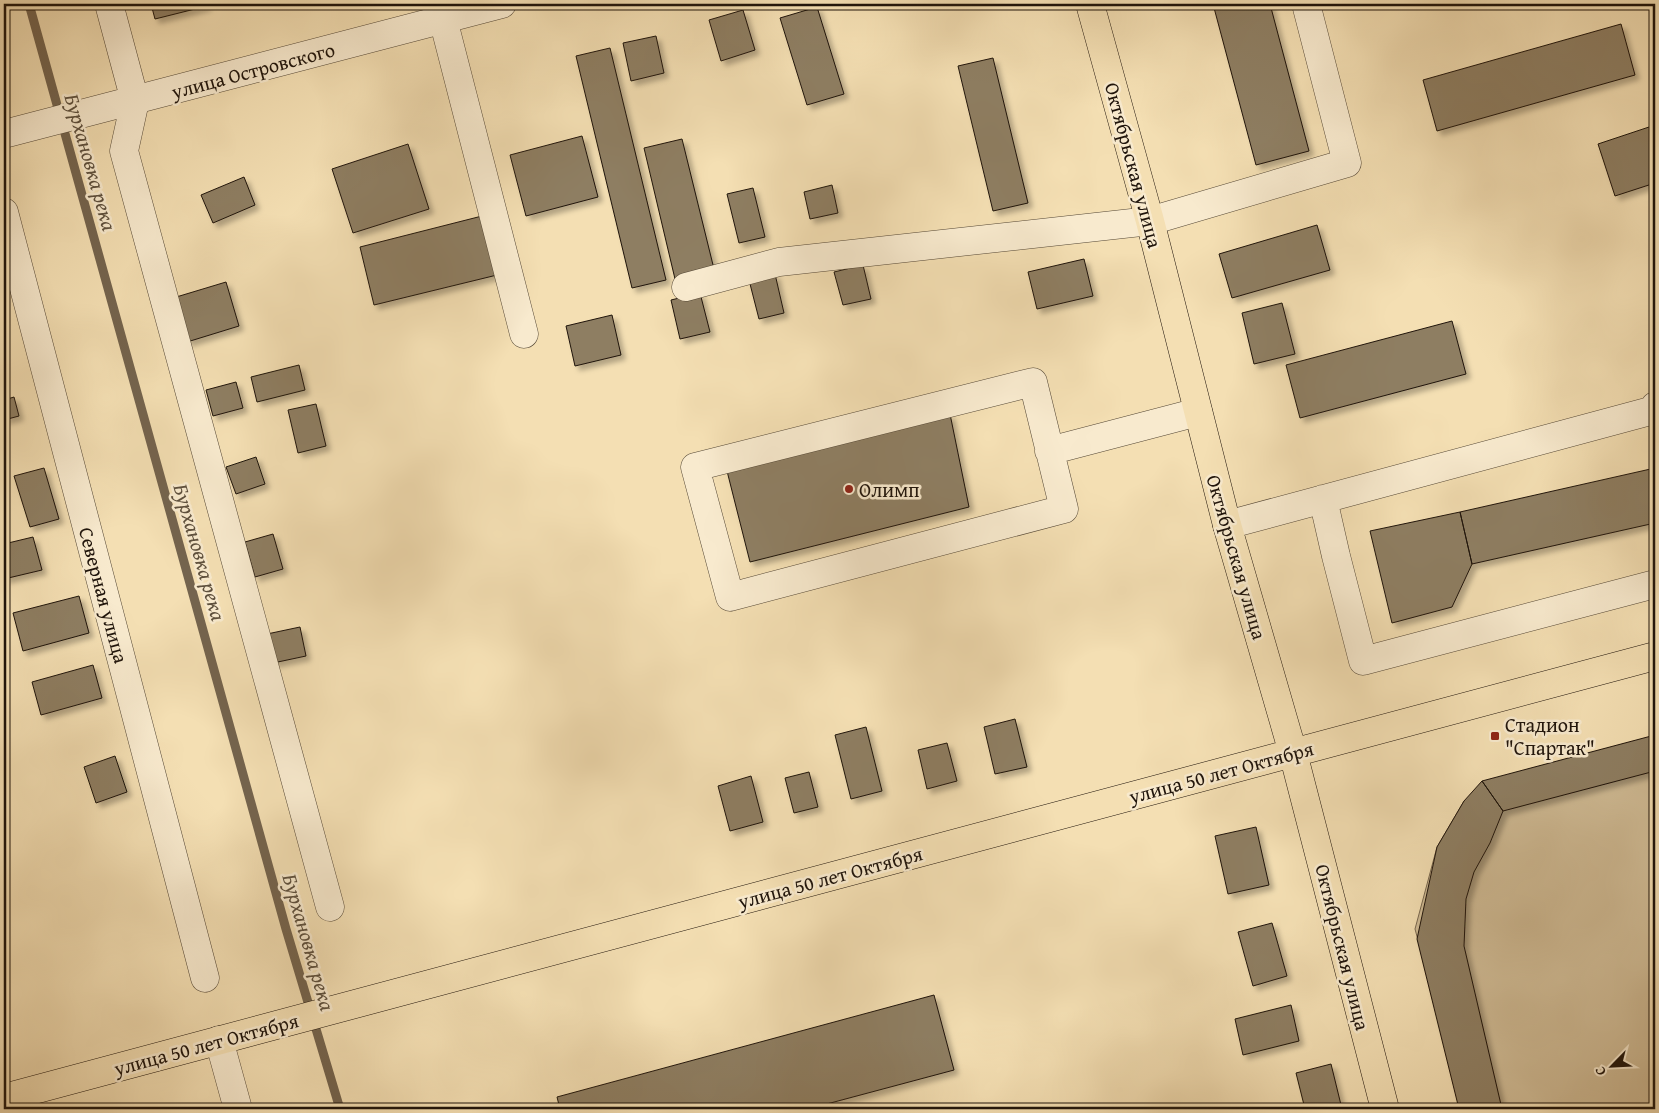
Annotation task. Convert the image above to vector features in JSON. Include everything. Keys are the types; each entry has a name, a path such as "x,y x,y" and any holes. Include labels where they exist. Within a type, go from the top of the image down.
{"main road":[{"name":"Октябрьская улица","path":"1090,4 1150,221 1227,525 1293,753 1385,1109"},
{"name":"улица 50 лет Октября","path":"4,1098 1655,656"}],"street":[{"path":"109,4 122,104 124,151 330,907"},
{"name":"улица Островского","path":"16,131 502,4"},
{"path":"686,287 779,262 1150,221 1347,163 1306,4"},
{"path":"444,19 524,334"},
{"name":"Северная улица","path":"4,212 205,978"},
{"path":"1033,382 1049,450 1064,509 730,597 695,467 1033,382"},
{"path":"1227,525 1654,410 1655,406"},
{"path":"1049,450 1198,412"},
{"path":"1323,499 1363,661 1655,584"},
{"path":"219,1040 238,1109"}],"shaded area":[{"path":"1647,742 1655,745 1655,1109 1463,1109 1415,929 1437,847 1464,801"}],"building":[{"path":"151,4 206,4 207,6 155,19"},
{"path":"1213,4 1270,4 1309,151 1256,165"},
{"path":"817,7 844,94 807,105 780,18"},
{"path":"743,10 755,50 721,61 709,20"},
{"path":"1621,24 1635,75 1437,131 1423,80"},
{"path":"656,36 664,73 631,81 623,43"},
{"path":"610,48 666,280 632,288 576,56"},
{"path":"993,58 1028,203 993,211 958,66"},
{"path":"1655,125 1655,183 1615,196 1598,144"},
{"path":"582,136 598,197 526,216 510,155"},
{"path":"682,139 714,269 675,279 644,148"},
{"path":"408,144 429,209 353,233 332,169"},
{"path":"244,177 255,205 213,223 201,195"},
{"path":"832,185 838,213 810,219 804,192"},
{"path":"753,188 765,237 739,243 727,194"},
{"path":"482,216 497,275 374,305 360,247"},
{"path":"1317,225 1330,270 1232,298 1219,254"},
{"path":"1084,259 1093,296 1037,309 1028,272"},
{"path":"863,265 871,299 843,305 834,272"},
{"path":"775,274 784,313 759,319 749,280"},
{"path":"226,282 239,326 187,342 173,298"},
{"path":"700,293 710,332 680,339 671,300"},
{"path":"1282,303 1295,354 1254,364 1242,313"},
{"path":"612,315 621,355 575,366 566,326"},
{"path":"1452,321 1466,374 1300,418 1286,365"},
{"path":"299,365 305,390 257,402 251,377"},
{"path":"236,382 243,408 213,416 206,390"},
{"path":"14,397 19,416 4,420 4,400"},
{"path":"316,404 326,446 298,453 288,410"},
{"name":"Олимп","path":"950,414 969,507 750,562 727,471"},
{"path":"256,457 265,484 236,494 226,467"},
{"path":"44,468 59,519 30,527 14,476"},
{"path":"1655,468 1655,523 1472,564 1460,512"},
{"path":"1460,512 1472,564 1452,607 1392,623 1370,531"},
{"path":"273,534 283,569 255,577 245,542"},
{"path":"33,537 42,570 4,579 4,544"},
{"path":"79,596 89,633 23,651 13,613"},
{"path":"300,627 306,656 273,663 267,634"},
{"path":"93,665 102,698 41,715 32,682"},
{"path":"1015,719 1027,767 995,774 984,727"},
{"path":"866,727 882,791 851,799 835,735"},
{"path":"1655,735 1655,771 1503,811 1482,781"},
{"path":"947,743 957,781 927,789 918,750"},
{"path":"115,756 127,792 96,803 84,767"},
{"path":"809,772 818,807 794,813 785,778"},
{"path":"751,776 763,822 730,831 718,786"},
{"path":"1482,781 1503,811 1490,843 1474,872 1466,899 1464,946 1502,1109 1459,1109 1417,939 1437,847 1464,801"},
{"path":"1256,827 1269,885 1228,894 1215,836"},
{"path":"1272,923 1287,976 1253,986 1238,932"},
{"path":"934,995 954,1070 808,1109 560,1109 557,1097"},
{"path":"1291,1005 1299,1041 1243,1055 1235,1019"},
{"path":"1331,1064 1342,1109 1305,1109 1296,1073"}],"waterway":[{"name":"Бурхановка река","path":"29,4 286,929 340,1109"}],"place":[{"name":"Олимп","path":"849,489"},
{"name":"Стадион \"Спартак\"","path":"1495,736"}]}
